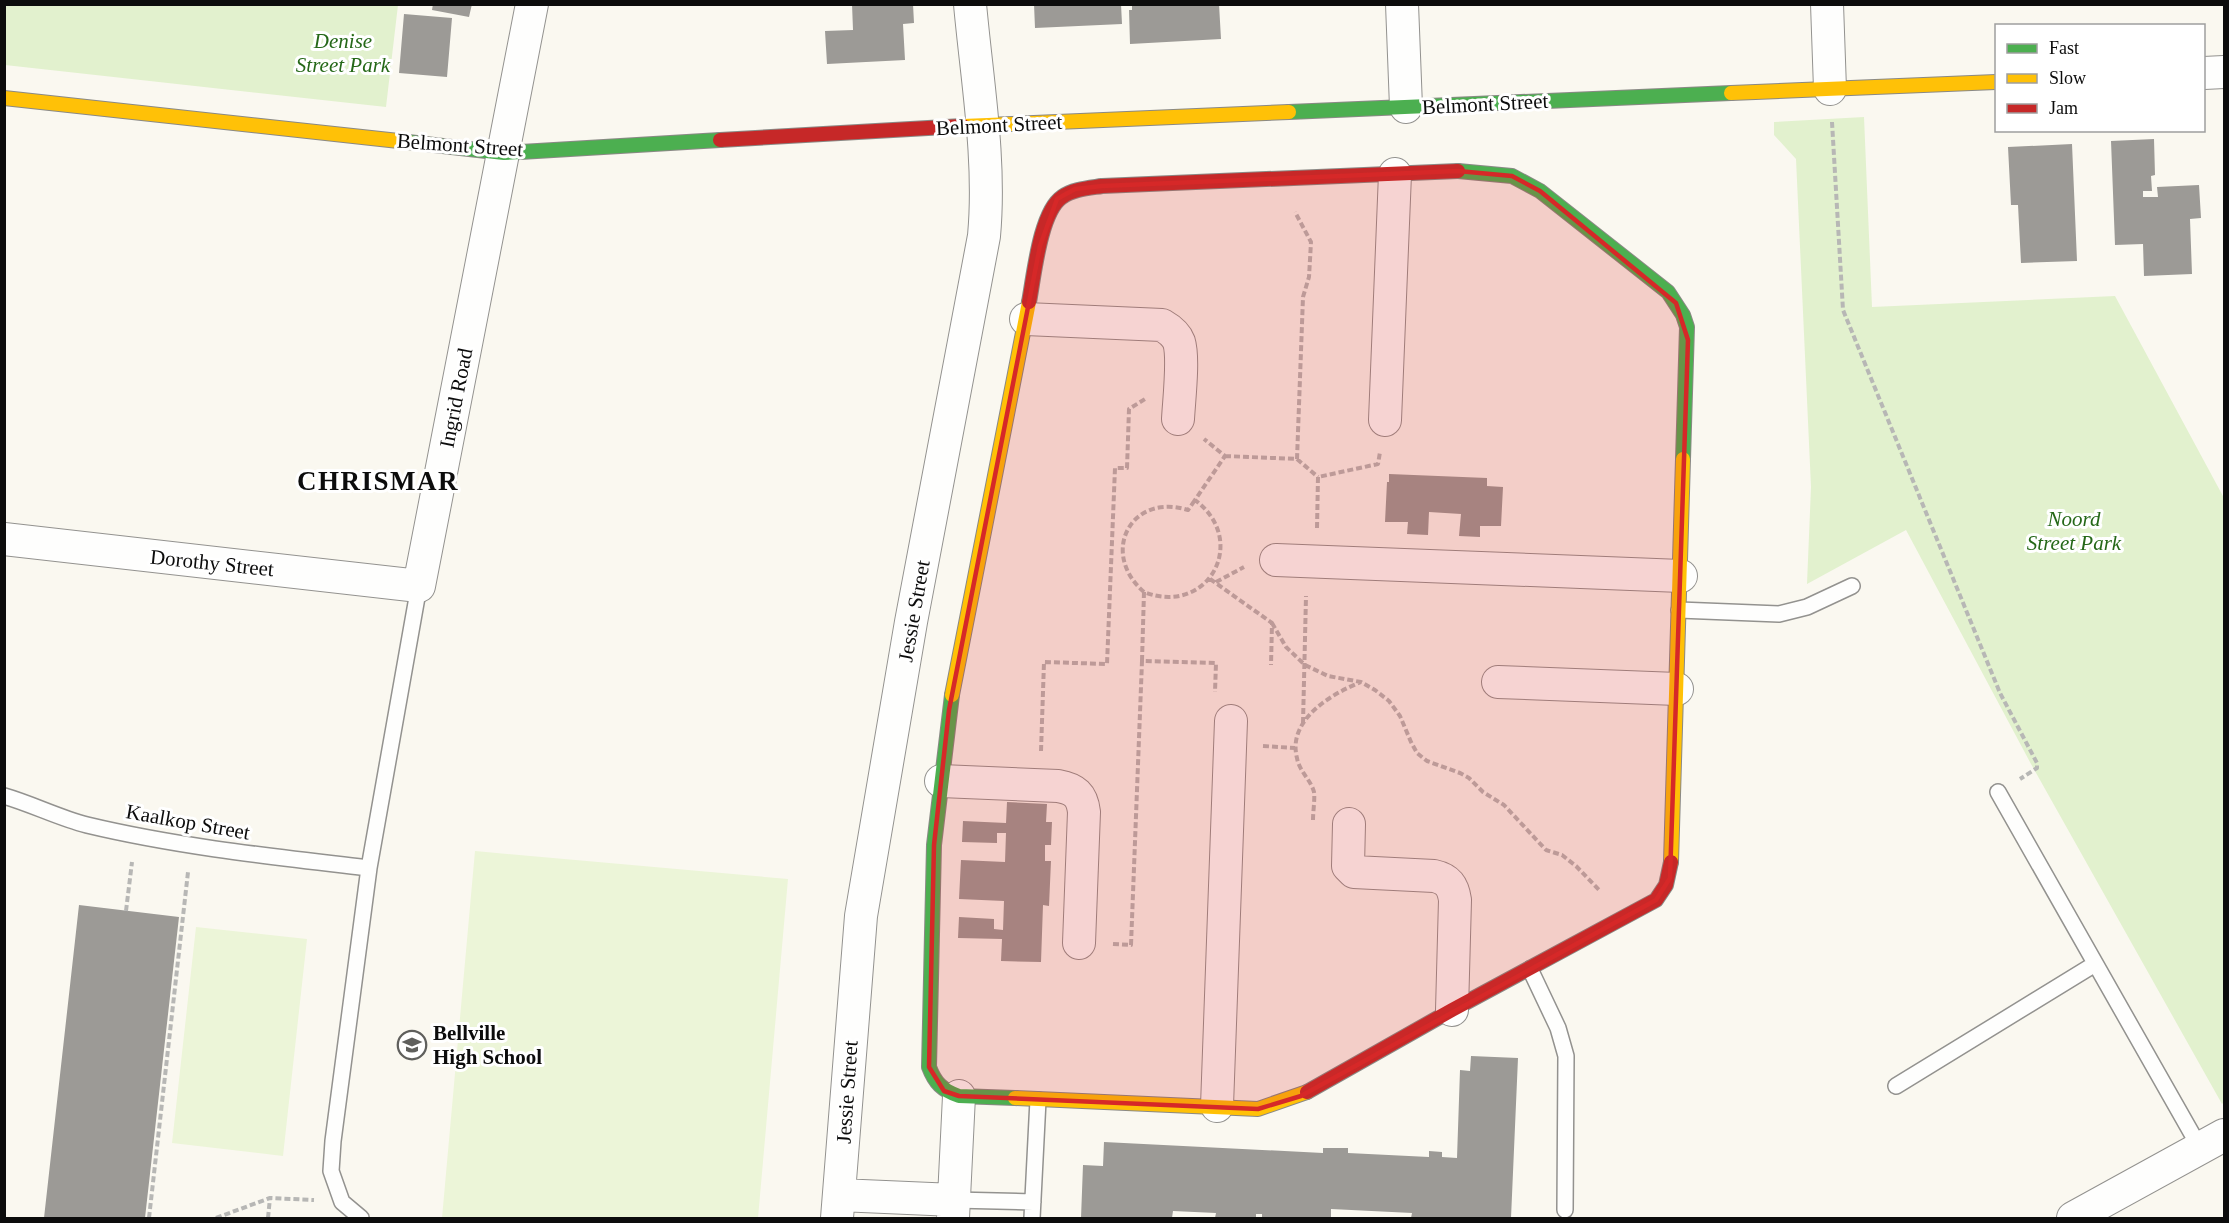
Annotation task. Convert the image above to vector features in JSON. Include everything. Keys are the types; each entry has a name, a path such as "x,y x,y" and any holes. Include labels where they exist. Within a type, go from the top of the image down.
{"street":[{"name":"Ingrid Road","path":"419,586 532,4"},
{"name":"Jessie Street","path":"838,1207 861,916 911,622 984,236 986,214 982,125 970,4"},
{"path":"1402,4 1406,107"},
{"path":"1827,4 1831,102"},
{"path":"2205,73 2224,72"},
{"name":"Belmont Street","path":"4,98 504,153 982,125 1406,107 1831,102 1995,82"},
{"path":"1458,171 1512,176 1540,191 1668,292 1676,303 1685,321 1688,340 1670,878 1665,890 1656,900 1621,920 1452,1010 1301,1096 1258,1109 959,1096 944,1091 934,1080 929,1067 934,845 949,710 1048,215 1057,199 1075,189 1284,178 1458,171"},
{"path":"1385,420 1395,174"},
{"path":"1026,319 1162,325 1172,331 1178,341 1180,353 1178,418"},
{"name":"Dorothy Street","path":"4,539 419,586"},
{"path":"1276,560 1681,576"},
{"path":"1498,681 1677,689"},
{"path":"1217,1106 1231,721"},
{"path":"941,782 1040,785 1069,788 1078,793 1083,802 1084,812 1079,943"},
{"path":"1349,824 1348,862 1350,870 1358,873 1434,876 1450,883 1455,900 1452,1010"},
{"path":"838,1207 886,1204 954,1209 959,1096"},
{"path":"2073,1218 2212,1142"}],"lane":[{"name":"Ingrid Road","path":"342,1202 331,1171 333,1141 369,868 419,586"},
{"path":"1679,610 1779,614 1807,607 1852,586"},
{"path":"1998,792 2095,964 2212,1142"},
{"name":"Kaalkop Street","path":"4,796 85,825 231,852 369,868"},
{"path":"1896,1086 2095,964"},
{"path":"1530,969 1558,1028 1566,1056 1565,1210"},
{"path":"1032,1218 1038,1100"},
{"path":"342,1202 361,1218"},
{"path":"954,1209 1033,1202"}],"path":[{"path":"1831,102 1843,310 2000,693 2037,763 2037,768 1998,792"},
{"path":"1284,178 1298,221 1311,242 1310,277 1303,297 1296,459"},
{"path":"1040,785 1044,662 1107,664 1115,468 1127,468 1129,409 1180,378"},
{"path":"1178,418 1225,456 1296,459 1318,477"},
{"path":"1318,477 1378,464 1385,420"},
{"path":"1195,500 1214,518 1221,542 1217,567 1210,579 1191,593 1180,597 1156,597 1144,592 1125,570 1122,555 1124,540 1130,526 1150,510 1162,506 1176,506 1188,510 1225,456"},
{"path":"1303,724 1311,562 1318,477"},
{"path":"1112,547 1123,547"},
{"path":"1210,579 1272,623 1286,647 1305,665 1329,676 1361,682 1389,701 1400,716 1418,753 1427,761 1461,773 1483,792 1504,805 1546,850 1562,855 1589,878 1621,920"},
{"path":"1079,943 1131,945 1144,592"},
{"path":"1271,665 1272,623"},
{"path":"1142,661 1216,663 1214,721 1231,721"},
{"path":"1312,823 1314,791 1296,757 1297,735 1303,724 1324,701 1341,690 1361,682"},
{"path":"126,911 135,834"},
{"path":"149,1218 191,844"},
{"path":"268,1218 270,1198"},
{"path":"216,1218 270,1198 342,1202"}],"highlighted area":[{"path":"1458,171 1512,176 1540,191 1676,303 1688,340 1672,856 1670,878 1656,900 1301,1096 1258,1109 959,1096 944,1091 929,1067 934,845 949,710 1040,246 1057,199 1075,189 1102,186"}],"green space":[{"name":"Denise Street Park","path":"5,4 398,5 386,107 5,65"},
{"name":"Noord Street Park","path":"1864,117 1872,307 2115,296 2224,498 2224,1102 2222,1104 2031,764 1906,530 1807,584 1811,487 1796,159 1774,135 1774,122"},
{"path":"475,851 788,879 758,1218 442,1218"},
{"path":"196,927 307,939 283,1156 172,1143"}],"building":[{"path":"433,4 472,4 469,17 432,10"},
{"path":"852,4 913,4 914,23 903,24 905,60 827,64 825,31 853,30"},
{"path":"1034,4 1121,4 1122,24 1035,28"},
{"path":"1132,4 1219,4 1221,39 1130,44 1129,10 1132,10"},
{"path":"404,14 452,18 447,77 399,73"},
{"path":"2154,139 2155,175 2151,176 2152,191 2143,191 2143,197 2158,197 2157,187 2199,185 2201,218 2190,219 2192,274 2144,276 2143,244 2115,245 2111,141"},
{"path":"2072,144 2077,261 2021,263 2018,205 2011,205 2008,147"},
{"path":"1389,474 1487,478 1487,486 1503,487 1501,526 1480,526 1480,537 1459,536 1461,514 1429,512 1428,535 1407,534 1408,522 1385,522"},
{"path":"1007,802 1047,804 1046,822 1052,822 1051,845 1045,845 1045,861 1051,861 1049,906 1043,905 1041,962 1001,961 1002,939 958,938 959,917 994,919 994,929 1003,930 1004,901 959,899 961,860 1005,862 1006,833 997,833 997,843 962,842 963,821 1006,823"},
{"path":"79,905 179,917 145,1218 44,1218"},
{"path":"1471,1056 1518,1058 1511,1218 1411,1218 1412,1213 1331,1209 1331,1218 1262,1218 1262,1214 1256,1214 1256,1218 1215,1218 1216,1213 1173,1211 1172,1218 1081,1218 1083,1165 1103,1166 1104,1142 1323,1153 1323,1148 1348,1148 1348,1153 1429,1157 1429,1151 1442,1152 1442,1157 1457,1158 1460,1070 1470,1071"}],"traffic: fast":[{"path":"1289,112 1731,93"},
{"path":"408,142 504,153 720,140"},
{"path":"1458,171 1512,176 1540,191 1668,292 1683,315 1687,327 1683,459"},
{"path":"952,695 934,845 929,1067 940,1085 959,1096 1015,1098"}],"traffic: slow":[{"path":"1731,93 1995,82"},
{"path":"4,98 408,142"},
{"path":"963,126 1289,112"},
{"path":"952,695 1029,302"},
{"path":"1671,862 1683,459"},
{"path":"1015,1098 1258,1109 1307,1092"}],"traffic: jam":[{"path":"720,140 963,126"},
{"path":"1029,302 1043,230 1054,205 1066,194 1102,186 1458,171"},
{"path":"1307,1092 1452,1010 1656,900 1666,885 1671,862"}],"place":[{"name":"Bellville High School","path":"412,1045"}],"district":[{"name":"CHRISMAR","path":"378,481"}]}
